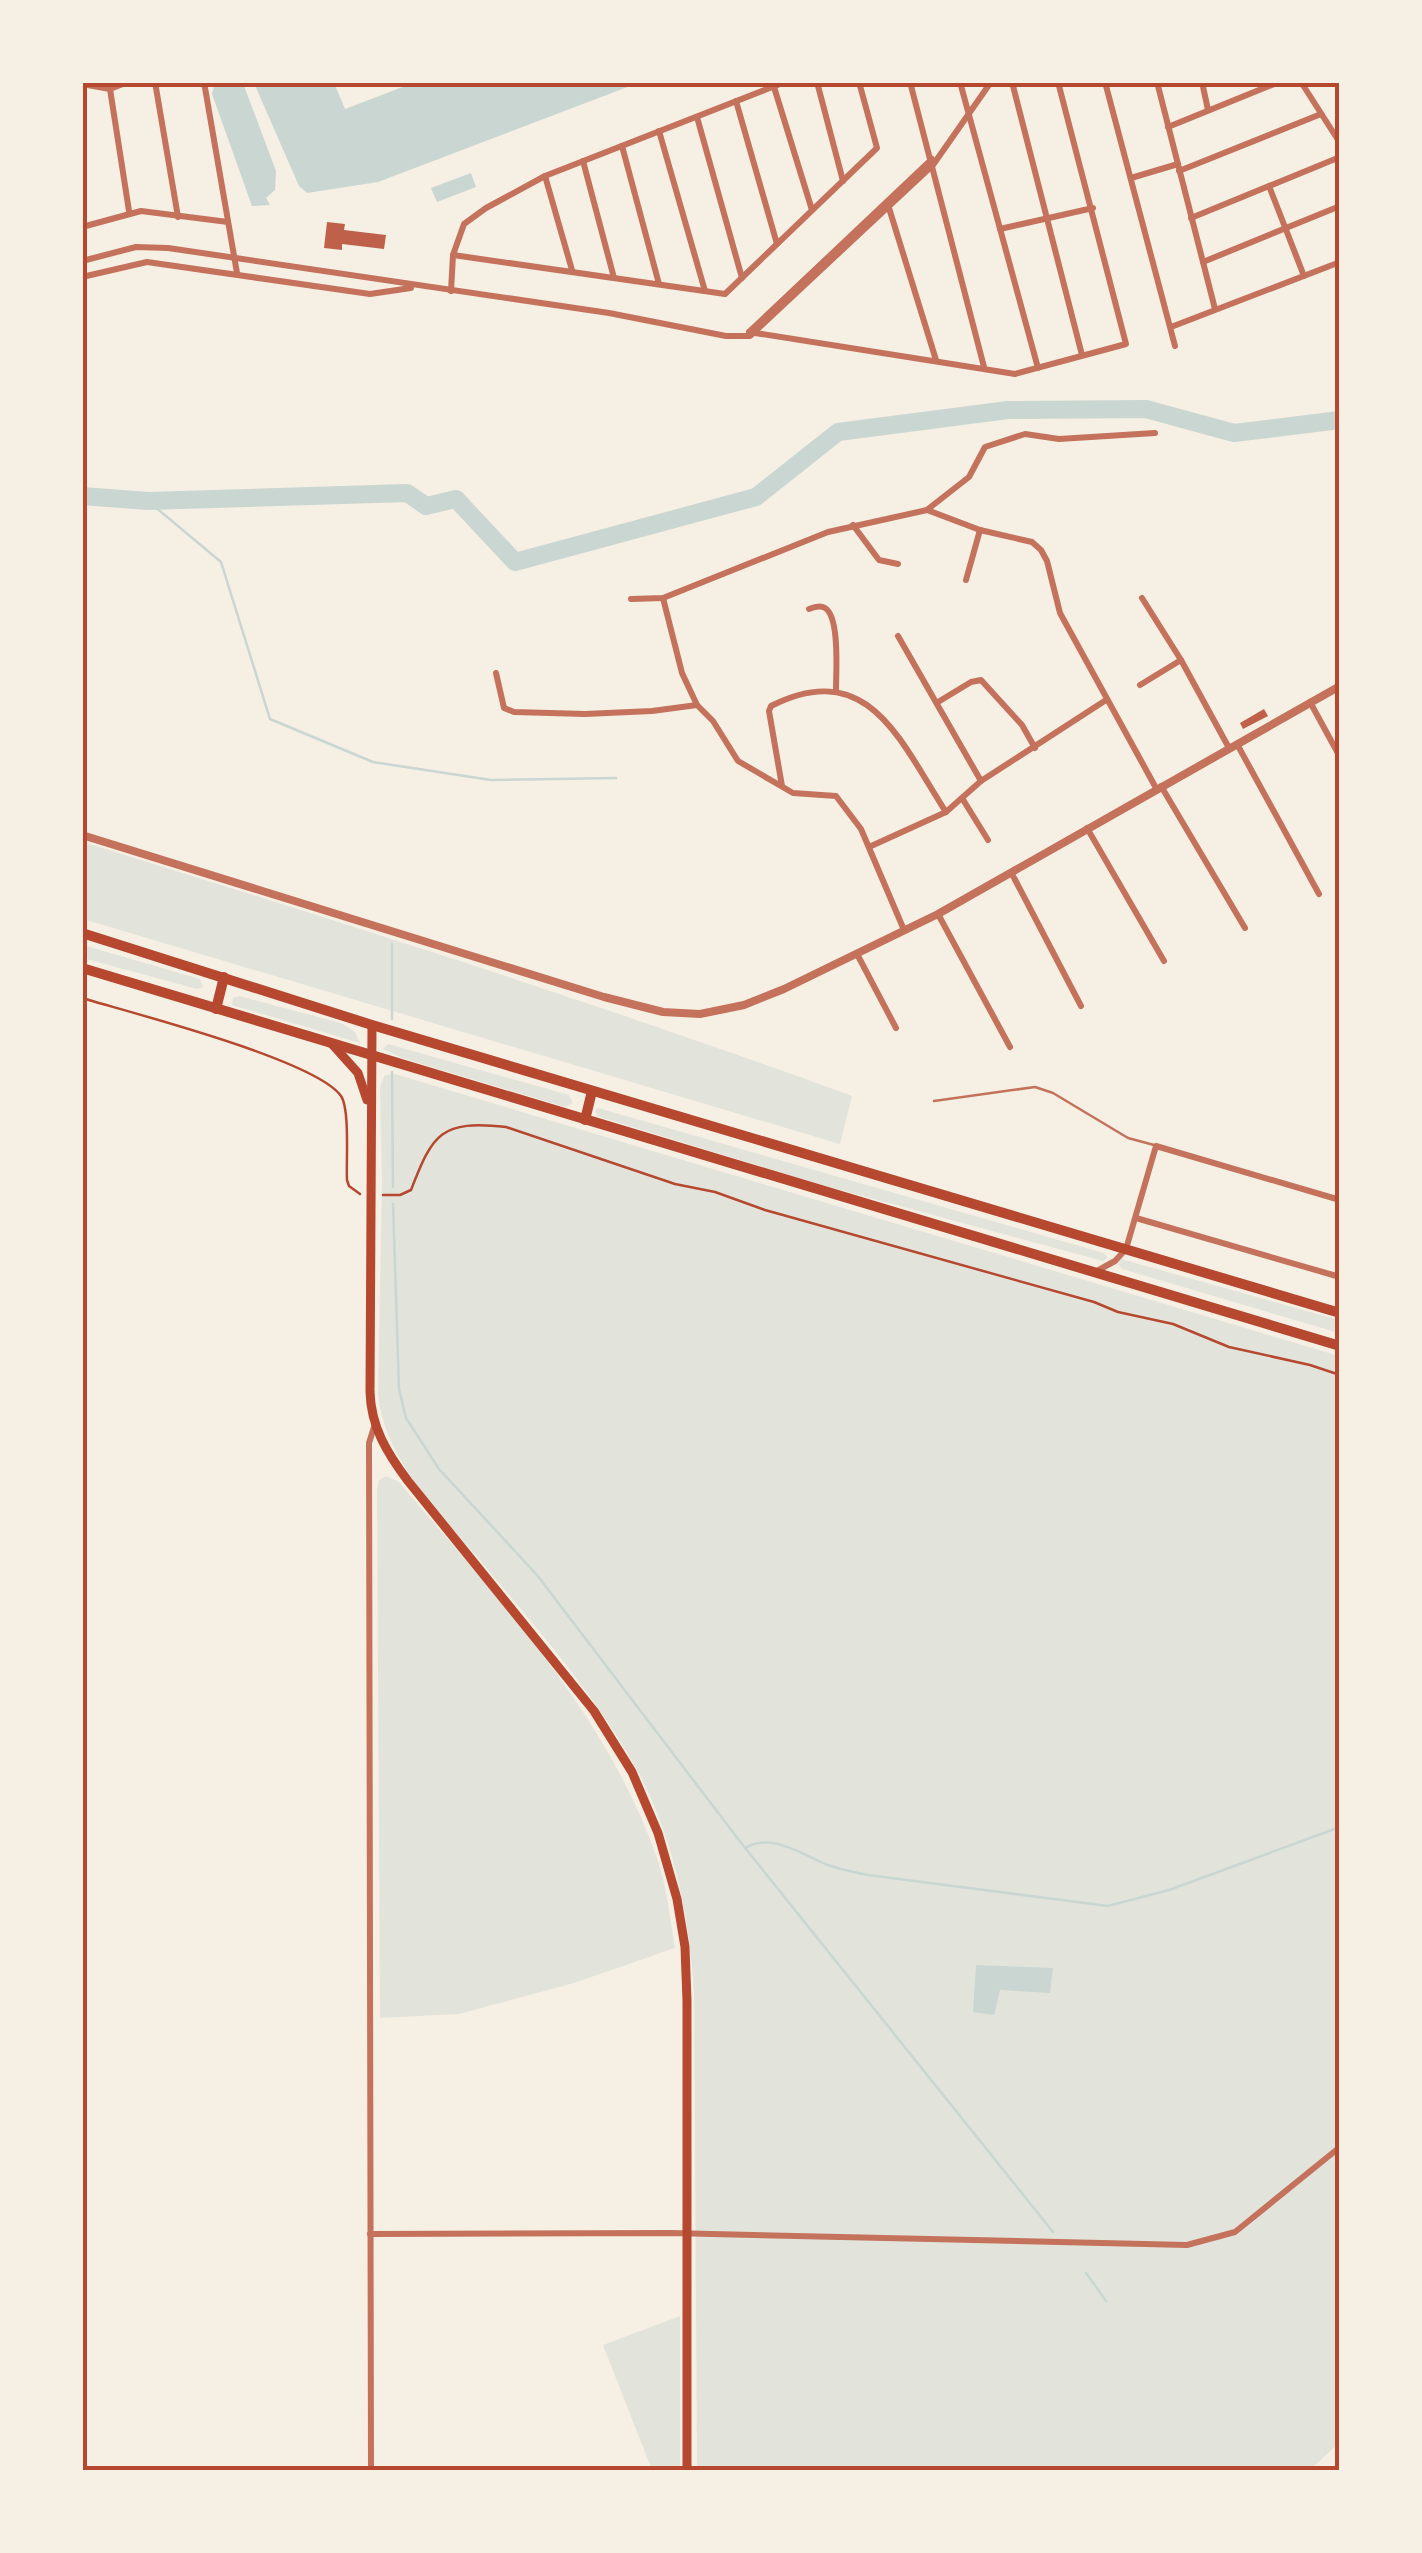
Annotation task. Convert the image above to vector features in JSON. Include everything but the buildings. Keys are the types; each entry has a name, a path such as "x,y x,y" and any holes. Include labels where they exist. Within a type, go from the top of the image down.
{"main road":[{"path":"82,933 592,1092 1340,1313"},
{"path":"82,968 1340,1346"},
{"path":"216,1008 224,976"},
{"path":"372,1025 370,1392 374,1424 408,1481 594,1711 626,1762 651,1814 672,1880 685,1947 686,2470"},
{"path":"332,1044 358,1073 369,1109"},
{"path":"585,1120 592,1092"}],"street":[{"path":"82,84 110,89 128,82"},
{"path":"155,82 178,217"},
{"path":"204,82 237,273"},
{"path":"450,291 453,255 464,224 486,208 545,176 785,82"},
{"path":"817,82 843,181"},
{"path":"453,255 725,294 877,148 859,82"},
{"path":"910,82 934,160 984,367"},
{"path":"960,82 1038,368"},
{"path":"749,334 889,208 934,160 991,82"},
{"path":"1012,82 1082,355"},
{"path":"82,261 152,247 1015,374 1126,344 1058,82"},
{"path":"1105,82 1176,346"},
{"path":"1156,82 1214,309"},
{"path":"1202,82 1208,110"},
{"path":"1168,127 1279,82"},
{"path":"1301,82 1340,143"},
{"path":"774,87 812,210"},
{"path":"110,89 129,212"},
{"path":"736,101 777,244"},
{"path":"1130,178 1178,168 1321,114"},
{"path":"697,116 742,278"},
{"path":"659,131 705,291"},
{"path":"622,146 659,284"},
{"path":"1191,218 1340,157"},
{"path":"749,334 934,160"},
{"path":"583,161 614,278"},
{"path":"545,176 572,270"},
{"path":"1269,186 1304,276"},
{"path":"1202,262 1340,206"},
{"path":"889,208 936,360"},
{"path":"1000,228 1093,208"},
{"path":"82,213 84,227 129,212 228,222"},
{"path":"82,278 147,262 380,294 418,286"},
{"path":"1171,327 1340,262"},
{"path":"631,599 663,598 853,525 926,510 970,477 985,447 998,442 1025,434 1059,439 1155,432"},
{"path":"926,510 980,530 1032,542 1042,550 1060,613 1106,700 1245,928"},
{"path":"853,525 879,560 898,564"},
{"path":"966,580 980,530"},
{"path":"663,598 682,673 738,762 793,793 836,796 861,829 904,930"},
{"path":"1142,598 1319,894"},
{"path":"809,609 820,606 831,616 837,644 836,689"},
{"path":"898,636 981,781"},
{"path":"1140,685 1181,660"},
{"path":"496,674 504,708 514,712 635,712 698,704"},
{"path":"938,702 981,680 1022,725 1034,748"},
{"path":"82,836 604,997 663,1012 700,1014 744,1005 938,914 1086,826 1340,686"},
{"path":"782,788 771,706 836,689 876,710 946,812"},
{"path":"870,847 946,812 981,781 1106,700"},
{"path":"1310,702 1340,757"},
{"path":"962,798 988,840"},
{"path":"1086,826 1164,961"},
{"path":"1010,872 1081,1006"},
{"path":"938,914 1010,1047"},
{"path":"857,954 896,1028"},
{"path":"1094,1272 1109,1266 1126,1249 1156,1146 1340,1200"},
{"path":"1136,1218 1340,1277"},
{"path":"371,2470 369,1443 374,1424"},
{"path":"370,2234 688,2233 1187,2246 1235,2232 1340,2148"}],"lane":[{"path":"934,1101 1035,1087 1128,1138 1156,1146"}],"path":[{"path":"82,998 289,1062 335,1090 345,1106 349,1186 362,1194 400,1195 411,1190 430,1144 447,1131 484,1125 506,1127 675,1184 1143,1316 1229,1347 1340,1375"}],"shaded area":[{"path":"215,82 243,83 276,171 275,190 266,198 270,205 252,206 212,94"},
{"path":"254,83 334,83 345,109 413,83 638,83 378,182 307,193 299,186"},
{"path":"471,173 476,187 437,202 431,188"},
{"path":"83,842 565,996 852,1096 840,1144 83,919"},
{"path":"83,945 200,979 203,987 197,989 83,958"},
{"path":"239,996 341,1023 355,1032 360,1043 232,1005 233,998"},
{"path":"388,1044 569,1095 573,1103 565,1107 402,1058 383,1049"},
{"path":"395,1074 1339,1356 1340,2442 1310,2470 697,2470 694,1992 683,1902 657,1814 616,1734 545,1639 420,1489 392,1443 383,1419 378,1393 380,1086 385,1075"},
{"path":"598,1108 1104,1253 1108,1258 1103,1261 822,1185 597,1116"},
{"path":"1121,1259 1339,1320 1339,1333 1122,1269 1118,1264"},
{"path":"386,1476 399,1482 510,1613 579,1705 635,1805 657,1858 675,1948 574,1983 459,2014 380,2018 377,1491 379,1480"},
{"path":"976,1965 1053,1968 1050,1993 1000,1990 994,2015 973,2012"},
{"path":"680,2316 680,2470 652,2470 603,2345"}],"waterway":[{"path":"82,496 148,501 407,493 426,506 456,499 515,562 756,497 838,432 1008,410 1146,409 1234,433 1340,420"},
{"path":"148,501 221,562 270,719 373,762 491,780 616,778"},
{"path":"392,944 392,1019"},
{"path":"392,1072 393,1187"},
{"path":"393,1204 399,1389 406,1418 439,1469 537,1575 745,1848 766,1842 833,1867 868,1875 1108,1906 1169,1890 1340,1827"},
{"path":"746,1849 1053,2232"},
{"path":"1086,2273 1106,2301"}]}
